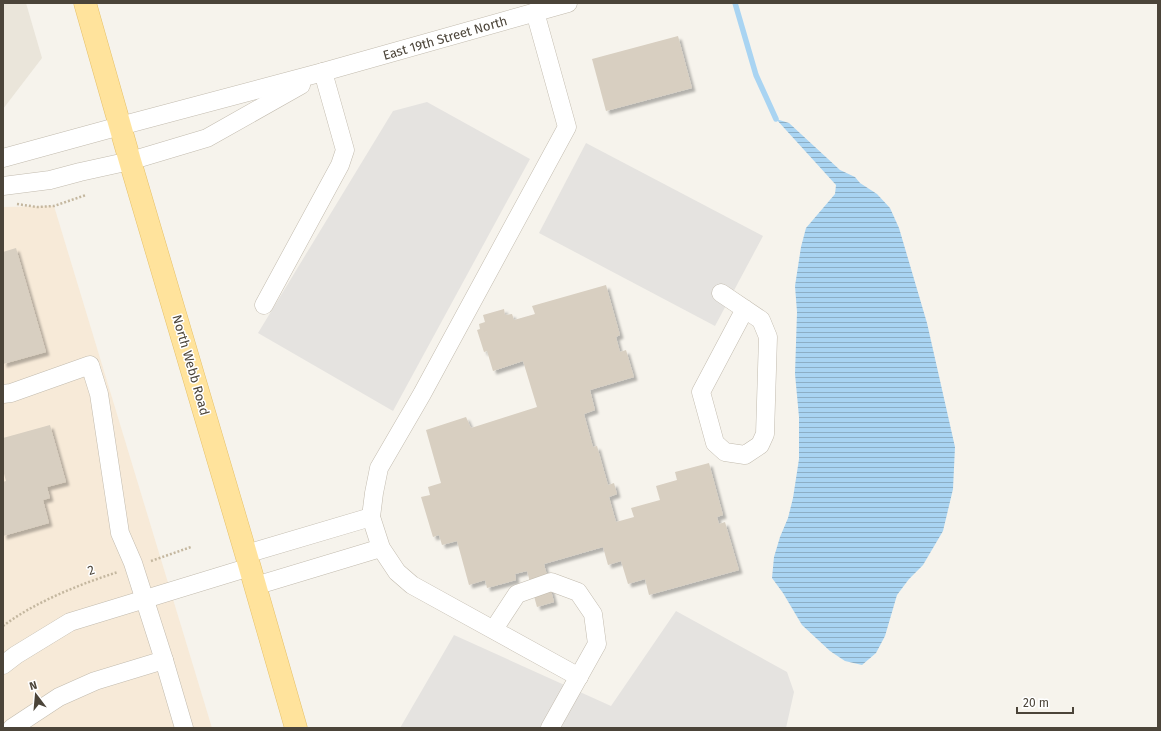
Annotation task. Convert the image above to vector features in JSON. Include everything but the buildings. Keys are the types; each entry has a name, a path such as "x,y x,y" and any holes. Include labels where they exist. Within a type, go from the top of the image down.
{"main road":[{"name":"North Webb Road","path":"85,3 296,728"}],"street":[{"name":"East 19th Street North","path":"3,158 323,72 568,3"},
{"path":"535,12 567,127 432,376 379,468 371,517 381,548 397,572 412,585 579,677"},
{"name":"East 19th Street North","path":"3,186 50,180 130,161 207,138 323,72"},
{"path":"264,305 340,165 345,150 323,72"},
{"path":"721,293 745,309 761,320 768,337 765,434 760,444 745,455 725,452 715,443 701,392 745,309"},
{"path":"3,394 11,393 90,365 99,394 120,533 134,566 184,728"},
{"path":"250,569 371,517"},
{"path":"3,665 70,622 144,599 250,569 381,548"},
{"path":"494,630 517,594 552,582 578,592 593,614 597,644 550,728"},
{"path":"12,728 59,697 95,681 164,660"}],"path":[{"path":"15,203 37,207 54,206 86,195"},
{"name":"2","path":"3,626 18,615 87,582 191,547"}],"shaded area":[{"path":"3,3 26,3 42,58 3,109"},
{"path":"427,102 530,159 393,411 258,333 393,111"},
{"path":"586,143 763,236 715,326 539,233"},
{"path":"54,206 212,728 3,728 3,207"},
{"path":"676,611 787,672 794,692 786,728 400,728 454,635 611,706"}],"water":[{"path":"776,119 789,123 840,170 855,177 860,183 877,194 890,208 899,228 927,323 955,447 953,489 943,531 923,565 909,579 897,595 885,636 876,653 862,665 845,661 830,651 802,625 783,593 772,578 774,557 788,518 793,498 799,459 799,417 795,374 797,312 795,286 801,247 806,228 835,194 836,185"}],"waterway":[{"path":"735,3 756,75 776,119"}]}
